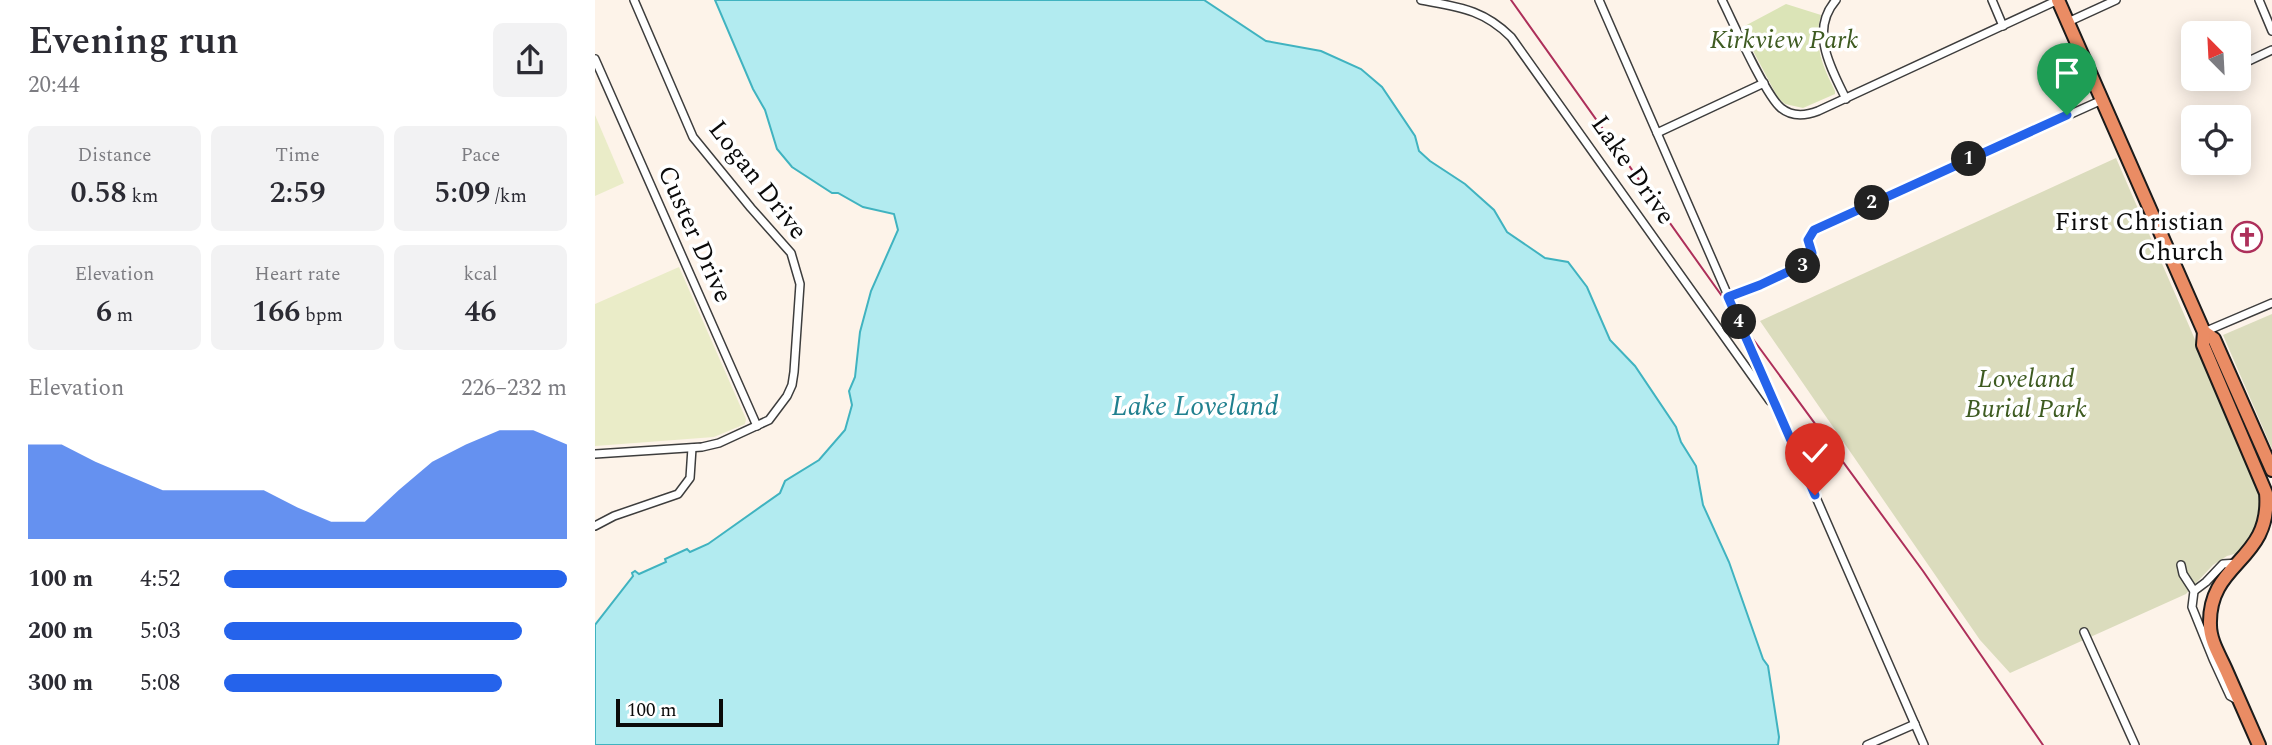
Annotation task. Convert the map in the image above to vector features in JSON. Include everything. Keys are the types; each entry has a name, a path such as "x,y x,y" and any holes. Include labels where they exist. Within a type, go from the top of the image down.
{"highway":[{"path":"2058,0 2204,332 2203,345 2266,493 2269,506 2267,529 2252,553"},
{"path":"2204,332 2214,339 2272,470"},
{"path":"2259,745 2214,642 2210,623 2216,593 2225,578 2252,553 2269,545"}],"street":[{"name":"Logan Drive","path":"595,454 692,448 719,443 774,415 792,386 800,288 798,271 789,250 698,144 634,0"},
{"name":"Lake Drive","path":"1421,0 1474,11 1496,23 1511,37 1777,409"},
{"path":"1599,0 1924,745"},
{"path":"1722,0 1777,105 1792,114 1808,114 1846,99 2058,0"},
{"path":"1836,0 1824,26 1824,46 1846,99"},
{"path":"1992,0 2003,26"},
{"path":"2068,22 2116,0"},
{"path":"2259,0 2272,31"},
{"path":"2251,60 2272,51"},
{"name":"Custer Drive","path":"595,59 757,426"},
{"path":"1657,133 1764,83"},
{"path":"1728,297 1811,261 1812,253 1808,240 1814,230 2102,100"},
{"path":"2204,332 2272,303"},
{"path":"595,526 614,516 678,494 689,478 692,448"},
{"path":"2194,591 2223,564 2240,563"},
{"path":"2181,565 2183,574 2194,591 2192,607 2213,659 2230,696 2240,701"},
{"path":"2084,632 2135,745"},
{"path":"1867,745 1915,724"}],"green space":[{"name":"Kirkview Park","path":"1786,4 1821,15 1818,45 1835,91 1835,94 1803,108 1785,104 1778,98 1741,28"},
{"path":"595,115 624,183 595,196"},
{"name":"Loveland Burial Park","path":"2116,158 2264,498 2265,518 2245,551 2227,556 2213,565 2186,594 2010,673 1980,640 1760,321"},
{"path":"679,267 746,419 745,424 714,437 595,446 595,304"},
{"path":"2272,314 2272,449 2223,335"}],"water":[{"name":"Lake Loveland","path":"715,0 1204,0 1266,41 1321,51 1361,69 1382,87 1415,136 1419,151 1465,184 1494,210 1507,232 1545,258 1568,262 1587,287 1610,340 1635,366 1676,427 1681,442 1696,466 1703,505 1729,562 1763,659 1768,666 1778,745 595,745 595,625 633,576 632,573 635,571 639,574 687,549 690,552 708,544 780,493 785,481 819,460 845,430 852,405 849,391 855,377 860,332 871,291 898,230 894,214 863,207 838,193 832,193 792,167 777,149 765,110 753,89"}],"railway":[{"path":"1511,0 1739,320 1923,571 2043,745"}],"place":[{"name":"First Christian Church","path":"2247,237"}],"route":[{"path":"1815,495 1728,297 1811,261 1812,253 1808,240 1814,230 2067,115"}]}
